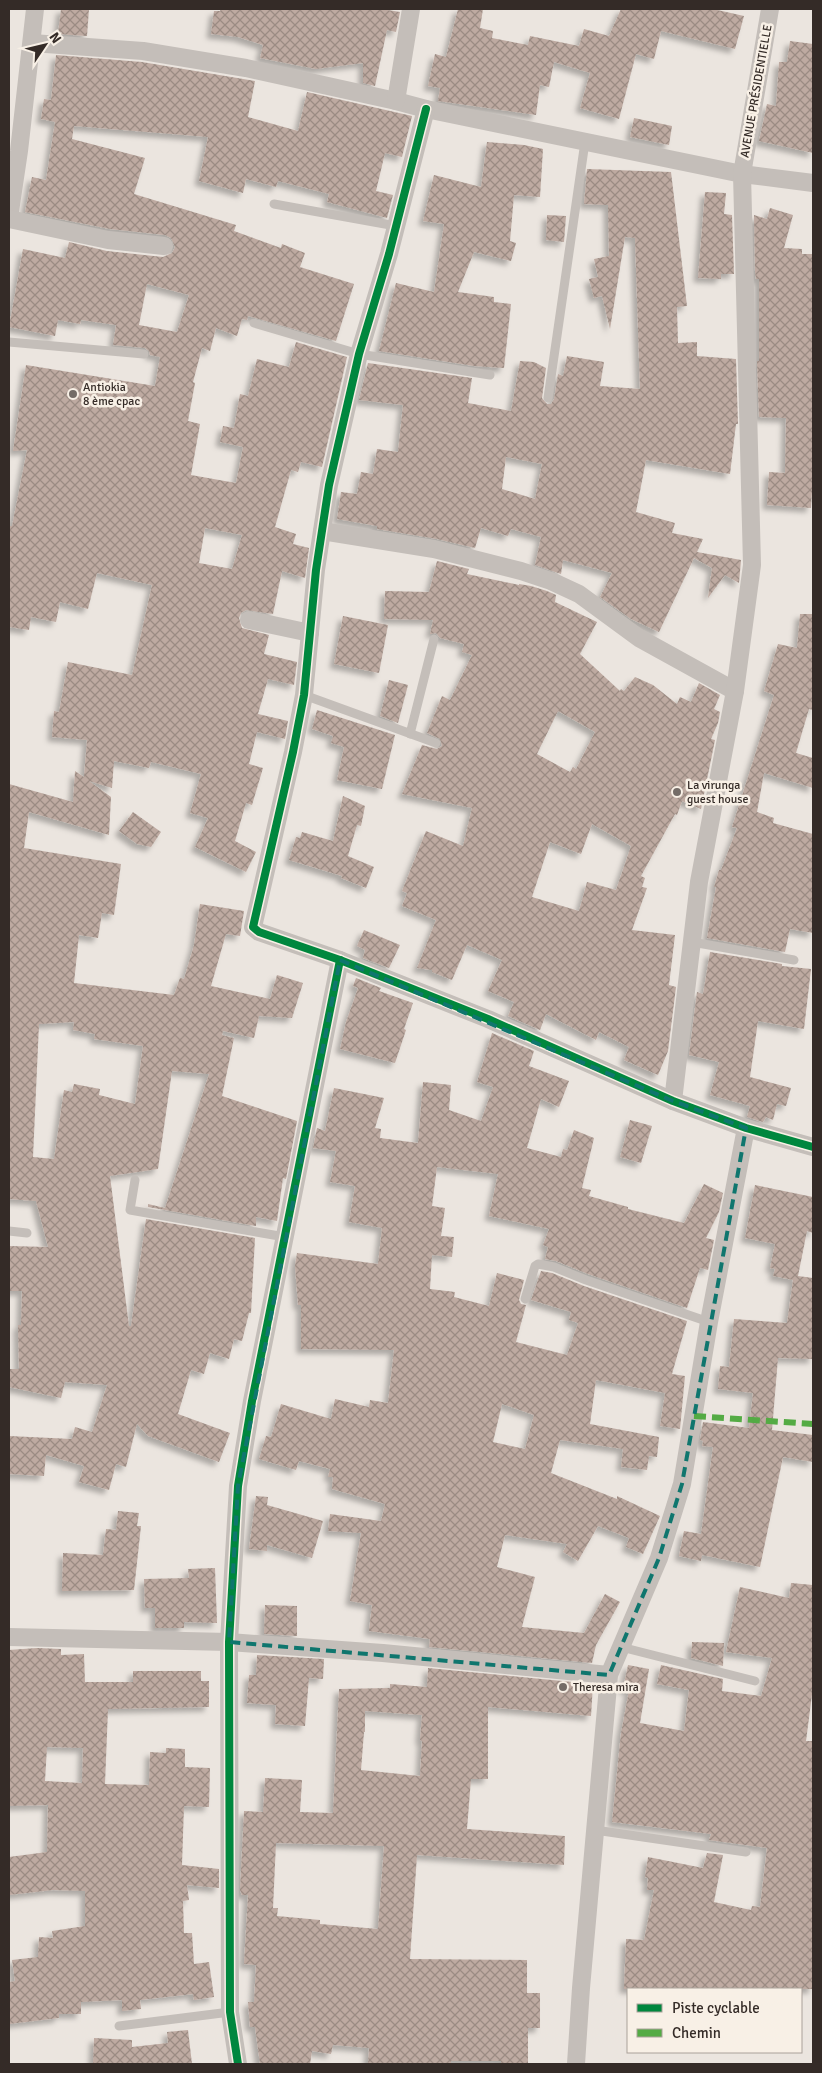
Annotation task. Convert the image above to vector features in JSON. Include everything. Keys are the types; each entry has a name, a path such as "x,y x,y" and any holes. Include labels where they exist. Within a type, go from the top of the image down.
{"street":[{"path":"35,9 32,43 14,150 9,218 108,240 164,246"},
{"path":"396,100 411,9"},
{"name":"AVENUE PRÉSIDENTIELLE","path":"673,1101 699,882 735,691 752,565 742,174 770,9"},
{"path":"32,43 143,51 246,68 396,100 426,109 584,142 742,174 813,183"},
{"path":"426,109 396,226 359,354 329,485 322,531 304,695 293,752 253,926 259,932 340,960 488,1020 673,1101 746,1128 813,1147"},
{"path":"322,531 434,549 521,571 551,581 580,594 638,638 735,691"},
{"path":"249,620 310,633"},
{"path":"238,2064 230,2012 228,1642 238,1486 252,1401 340,960"},
{"path":"576,2064 609,1675 659,1558 682,1484 746,1128"},
{"path":"9,1637 228,1642 383,1653 609,1675"}],"lane":[{"path":"548,398 584,142"},
{"path":"274,204 396,226"},
{"path":"254,323 359,354 490,375"},
{"path":"9,342 144,354"},
{"path":"410,734 434,639"},
{"path":"304,695 436,743"},
{"path":"692,942 794,960"},
{"path":"135,1180 130,1210 285,1238"},
{"path":"9,1231 27,1233"},
{"path":"525,1299 534,1266 538,1264 554,1267 586,1280 710,1322"},
{"path":"621,1647 755,1681"},
{"path":"595,1830 746,1852"},
{"path":"119,2026 230,2012"}],"highlighted area":[{"path":"340,960 673,1101 746,1128 682,1484 659,1558 609,1675 229,1642 238,1486"}],"building":[{"path":"61,9 89,9 87,36 58,34"},
{"path":"221,9 382,9 400,12 396,32 387,30 375,86 363,83 363,63 316,69 260,58 263,45 238,37 211,34 214,11 220,11"},
{"path":"458,9 483,9 480,28 493,31 492,38 528,45 530,36 579,46 584,29 609,36 621,9 713,9 744,16 735,49 661,31 654,59 636,54 619,119 580,108 590,73 554,62 549,87 540,85 536,115 438,101 440,88 428,86 435,54 446,57"},
{"path":"790,41 813,44 813,153 759,141 767,104 776,106 779,62 787,62"},
{"path":"56,55 142,62 255,81 248,117 298,131 307,92 412,116 402,157 385,153 376,191 393,195 387,218 327,202 329,194 278,181 276,187 246,179 243,193 199,181 208,137 74,126 72,139 145,158 134,194 236,225 234,231 281,248 282,244 305,253 300,267 354,284 336,341 248,316 247,320 242,319 237,336 216,328 210,351 202,348 193,382 195,383 188,421 200,424 191,475 236,483 243,447 220,442 223,426 234,428 240,394 248,396 257,359 289,367 296,342 347,357 322,467 301,462 298,472 291,470 275,527 296,534 293,544 309,548 305,578 282,571 273,614 246,610 241,613 239,618 242,628 269,635 264,654 297,662 294,685 268,679 258,714 288,721 285,739 257,732 249,764 263,768 252,805 246,803 235,841 256,852 246,872 195,847 208,818 190,813 201,774 151,762 149,768 114,761 112,788 89,781 111,797 109,835 29,812 24,848 121,864 114,915 102,913 98,938 79,935 74,983 174,995 180,978 184,979 194,945 200,904 244,911 240,936 226,934 211,986 270,999 277,975 303,983 292,1018 259,1016 254,1038 223,1031 222,1035 234,1038 222,1096 297,1121 286,1179 283,1178 277,1221 256,1217 256,1226 148,1207 148,1204 165,1208 209,1074 172,1071 158,1169 110,1176 129,1326 131,1326 146,1219 255,1238 251,1313 249,1313 242,1341 234,1339 229,1359 210,1353 204,1374 191,1370 178,1414 230,1433 219,1462 148,1436 137,1424 126,1467 116,1464 109,1490 79,1482 84,1466 46,1455 44,1476 9,1474 9,1436 72,1439 75,1427 92,1432 107,1385 65,1382 61,1398 9,1387 9,1369 19,1369 18,1325 21,1325 22,1291 9,1291 9,1246 48,1247 36,1201 9,1199 9,784 73,802 75,771 84,777 87,740 52,737 54,711 59,712 68,662 132,675 152,585 97,573 88,609 60,602 56,622 31,617 29,630 9,627 9,526 12,526 27,450 13,451 26,365 155,386 160,357 150,355 149,351 145,348 113,345 116,325 81,320 80,324 58,320 55,336 9,327 23,249 65,258 69,242 107,251 163,257 172,253 175,247 171,238 165,235 110,229 25,212 32,177 46,180 55,122 41,119 44,99 51,100","holes":["147,284 189,295 177,332 139,325","205,528 242,535 232,569 199,563","74,1022 73,1030 95,1034 94,1039 143,1046 135,1104 99,1095 100,1089 74,1084 72,1092 64,1090 54,1159 33,1157 39,1024"]},
{"path":"634,118 672,126 669,145 630,137"},
{"path":"487,142 524,145 543,149 540,197 514,195 510,241 516,243 511,261 474,252 458,292 494,297 494,302 511,304 504,368 474,366 379,351 396,283 434,292 444,224 423,221 434,175 481,187"},
{"path":"587,169 671,172 687,306 677,307 678,343 697,342 697,356 736,359 738,424 736,424 730,474 646,460 636,512 675,523 672,533 703,539 697,552 741,560 739,583 725,575 708,598 712,568 694,558 659,632 631,619 600,597 612,573 563,560 561,574 535,565 541,537 511,529 508,536 481,528 475,548 437,539 377,529 377,526 337,519 341,492 357,494 361,472 373,474 377,449 398,452 403,405 359,400 368,363 472,378 468,403 511,411 520,361 534,362 546,368 542,398 547,404 551,404 554,399 558,374 563,376 567,356 604,362 600,386 640,389 635,238 625,237 610,329 602,296 594,298 589,279 598,277 594,259 609,256 608,205 584,204","holes":["506,457 542,464 535,499 502,489"]},
{"path":"705,192 726,193 724,214 732,215 734,274 721,274 721,279 698,278"},
{"path":"770,208 793,215 784,248 802,249 802,254 813,254 813,475 811,508 767,505 769,472 785,473 786,418 759,417 757,361 759,361 759,279 756,279 755,272 754,215 767,219"},
{"path":"547,215 566,216 564,242 546,240"},
{"path":"437,561 469,569 467,574 531,586 547,591 556,595 555,602 597,622 580,654 620,691 621,689 624,691 635,677 653,685 677,704 680,697 691,702 699,683 720,695 714,709 720,712 718,723 711,739 715,740 701,809 682,801 677,815 675,814 641,876 645,878 642,887 647,888 632,930 675,935 669,985 676,987 668,1051 658,1075 624,1060 629,1047 599,1032 596,1040 546,1014 540,1030 508,1016 514,1002 488,991 502,960 467,945 452,980 432,972 432,970 417,968 436,920 402,906 407,893 402,891 426,831 463,846 472,808 402,794 422,745 437,749 442,746 440,739 427,733 442,696 450,700 472,655 462,652 464,644 440,638 436,633 430,634 433,620 384,619 385,591 429,592","holes":["558,711 595,732 576,769 573,767 570,772 537,754","592,824 631,846 616,890 587,882 579,911 532,897 550,842 581,854"]},
{"path":"800,614 813,614 813,710 809,709 796,753 813,758 813,788 764,773 757,812 774,818 773,823 813,834 813,933 790,929 785,952 707,938 716,887 714,887 719,870 721,870 737,828 732,827 774,695 764,691 778,644 797,648"},
{"path":"343,616 388,625 379,673 334,664"},
{"path":"389,680 408,685 398,723 380,716"},
{"path":"317,710 395,735 382,789 337,780 344,747 331,743 333,736 312,729"},
{"path":"343,796 365,806 361,826 357,825 348,856 374,867 366,888 341,878 342,876 289,860 296,837 300,838 302,832 333,841"},
{"path":"133,812 161,832 151,847 137,844 119,831"},
{"path":"364,930 400,945 389,968 363,958 365,950 357,946"},
{"path":"710,952 782,964 782,966 811,969 804,1029 758,1021 750,1077 791,1088 786,1106 777,1104 773,1120 766,1117 763,1122 747,1117 750,1106 710,1095 719,1062 689,1055 697,992 703,994"},
{"path":"356,978 381,988 379,991 413,1003 395,1063 340,1049 346,1022 358,988 353,986"},
{"path":"492,1033 534,1051 529,1066 569,1081 559,1107 541,1099 527,1148 561,1157 563,1149 567,1150 574,1130 594,1138 582,1188 591,1190 589,1196 628,1207 628,1209 684,1223 704,1184 723,1193 719,1212 706,1238 714,1240 708,1270 700,1268 687,1308 556,1261 545,1259 548,1247 543,1245 549,1229 489,1216 498,1174 437,1167 432,1206 445,1208 441,1236 454,1237 452,1257 432,1255 430,1289 455,1292 454,1297 489,1306 497,1273 524,1280 519,1300 521,1304 526,1305 516,1342 567,1355 578,1323 569,1320 571,1312 531,1300 541,1271 552,1273 584,1286 687,1321 672,1374 685,1376 680,1429 660,1426 665,1393 596,1380 590,1424 659,1437 657,1457 649,1456 647,1470 621,1467 623,1449 560,1440 551,1473 617,1499 617,1496 660,1516 643,1554 626,1547 629,1538 598,1526 578,1561 563,1552 567,1544 505,1535 497,1567 535,1577 522,1627 584,1633 605,1594 620,1602 596,1645 592,1663 429,1647 430,1639 369,1631 372,1605 350,1601 361,1533 328,1531 330,1514 381,1521 385,1504 332,1489 333,1477 328,1477 330,1469 299,1461 296,1470 259,1459 266,1436 271,1437 281,1404 331,1419 335,1399 369,1407 370,1400 388,1403 394,1350 301,1349 301,1305 298,1305 295,1266 297,1253 378,1264 382,1228 349,1222 355,1186 330,1182 336,1151 313,1148 317,1128 325,1131 334,1088 384,1098 375,1128 381,1129 380,1138 418,1143 423,1082 451,1085 449,1110 481,1121 493,1087 477,1082","holes":["502,1404 534,1415 525,1449 493,1442"]},
{"path":"630,1120 652,1126 641,1163 620,1157"},
{"path":"755,1185 813,1197 813,1233 807,1231 798,1276 813,1278 813,1359 778,1358 772,1430 813,1435 813,1462 783,1457 760,1567 702,1555 701,1561 679,1556 684,1531 701,1534 713,1447 702,1446 703,1441 700,1440 703,1422 749,1428 753,1393 718,1389 720,1366 729,1367 734,1319 787,1323 793,1280 773,1276 775,1269 770,1268 775,1244 745,1238"},
{"path":"256,1496 268,1497 267,1505 323,1521 312,1558 267,1545 267,1551 249,1549"},
{"path":"118,1511 139,1513 137,1526 141,1526 134,1590 62,1591 63,1553 103,1555 106,1529 116,1530"},
{"path":"215,1568 217,1623 184,1622 184,1628 155,1628 155,1608 145,1608 144,1579 189,1578 188,1569"},
{"path":"791,1583 813,1585 813,1687 806,1741 813,1741 813,1989 624,1989 626,1939 644,1940 654,1890 647,1890 648,1878 645,1877 648,1857 703,1868 707,1853 723,1855 714,1902 751,1910 752,1906 760,1907 767,1848 709,1840 711,1834 612,1822 621,1733 629,1690 623,1689 628,1665 649,1669 640,1723 684,1731 689,1690 657,1684 661,1665 723,1679 722,1691 761,1696 772,1658 726,1652 740,1587 789,1598"},
{"path":"265,1605 297,1606 297,1636 264,1634"},
{"path":"692,1642 724,1643 723,1666 691,1658"},
{"path":"61,1649 61,1655 84,1654 85,1682 133,1682 133,1671 201,1671 201,1681 209,1681 209,1707 108,1709 105,1784 149,1785 150,1752 166,1753 166,1748 185,1749 185,1767 210,1768 209,1807 184,1806 182,1865 219,1869 219,1888 187,1885 189,1900 183,1901 184,1933 192,1933 194,1964 209,1962 214,1997 194,2000 193,1994 140,2000 141,2009 122,2011 122,2000 81,2002 81,2014 59,2014 59,2018 9,2024 9,1982 15,1981 12,1960 38,1957 39,1937 53,1938 52,1931 85,1926 85,1891 53,1890 9,1895 9,1857 47,1852 48,1805 9,1806 9,1650","holes":["47,1747 83,1748 82,1783 45,1781"]},
{"path":"257,1655 324,1659 323,1679 309,1678 305,1726 275,1724 276,1705 247,1703 249,1675 256,1675"},
{"path":"428,1668 593,1684 591,1716 488,1707 488,1779 471,1779 467,1829 565,1836 564,1865 417,1855 410,1959 527,1960 527,1993 540,1993 540,2028 528,2028 528,2064 501,2064 501,2061 451,2061 451,2064 368,2064 369,2048 333,2045 331,2054 312,2051 310,2064 260,2064 255,2027 250,2027 248,2002 254,2002 256,1965 244,1964 248,1895 242,1895 240,1890 244,1811 263,1812 265,1778 302,1780 300,1812 333,1813 339,1689 390,1688 390,1684 427,1687","holes":["365,1711 422,1715 420,1776 361,1770","276,1843 384,1846 378,1929 320,1924 320,1920 277,1916 278,1908 273,1908"]},
{"path":"188,2030 192,2064 93,2064 94,2038 132,2040 132,2047 168,2043 167,2032"}],"marked path":[{"path":"694,1416 813,1424"}],"cycle path":[{"path":"426,109 389,254 359,354 329,485 316,570 304,695 253,927 259,932 340,960 488,1019 673,1101 746,1128 813,1147"},
{"path":"238,2064 230,2012 229,1642 238,1486 252,1401 340,960"}],"place":[{"name":"Antiokia 8 ème cpac","path":"73,394"},
{"name":"La virunga guest house","path":"677,792"},
{"name":"Theresa mira","path":"563,1687"}]}
